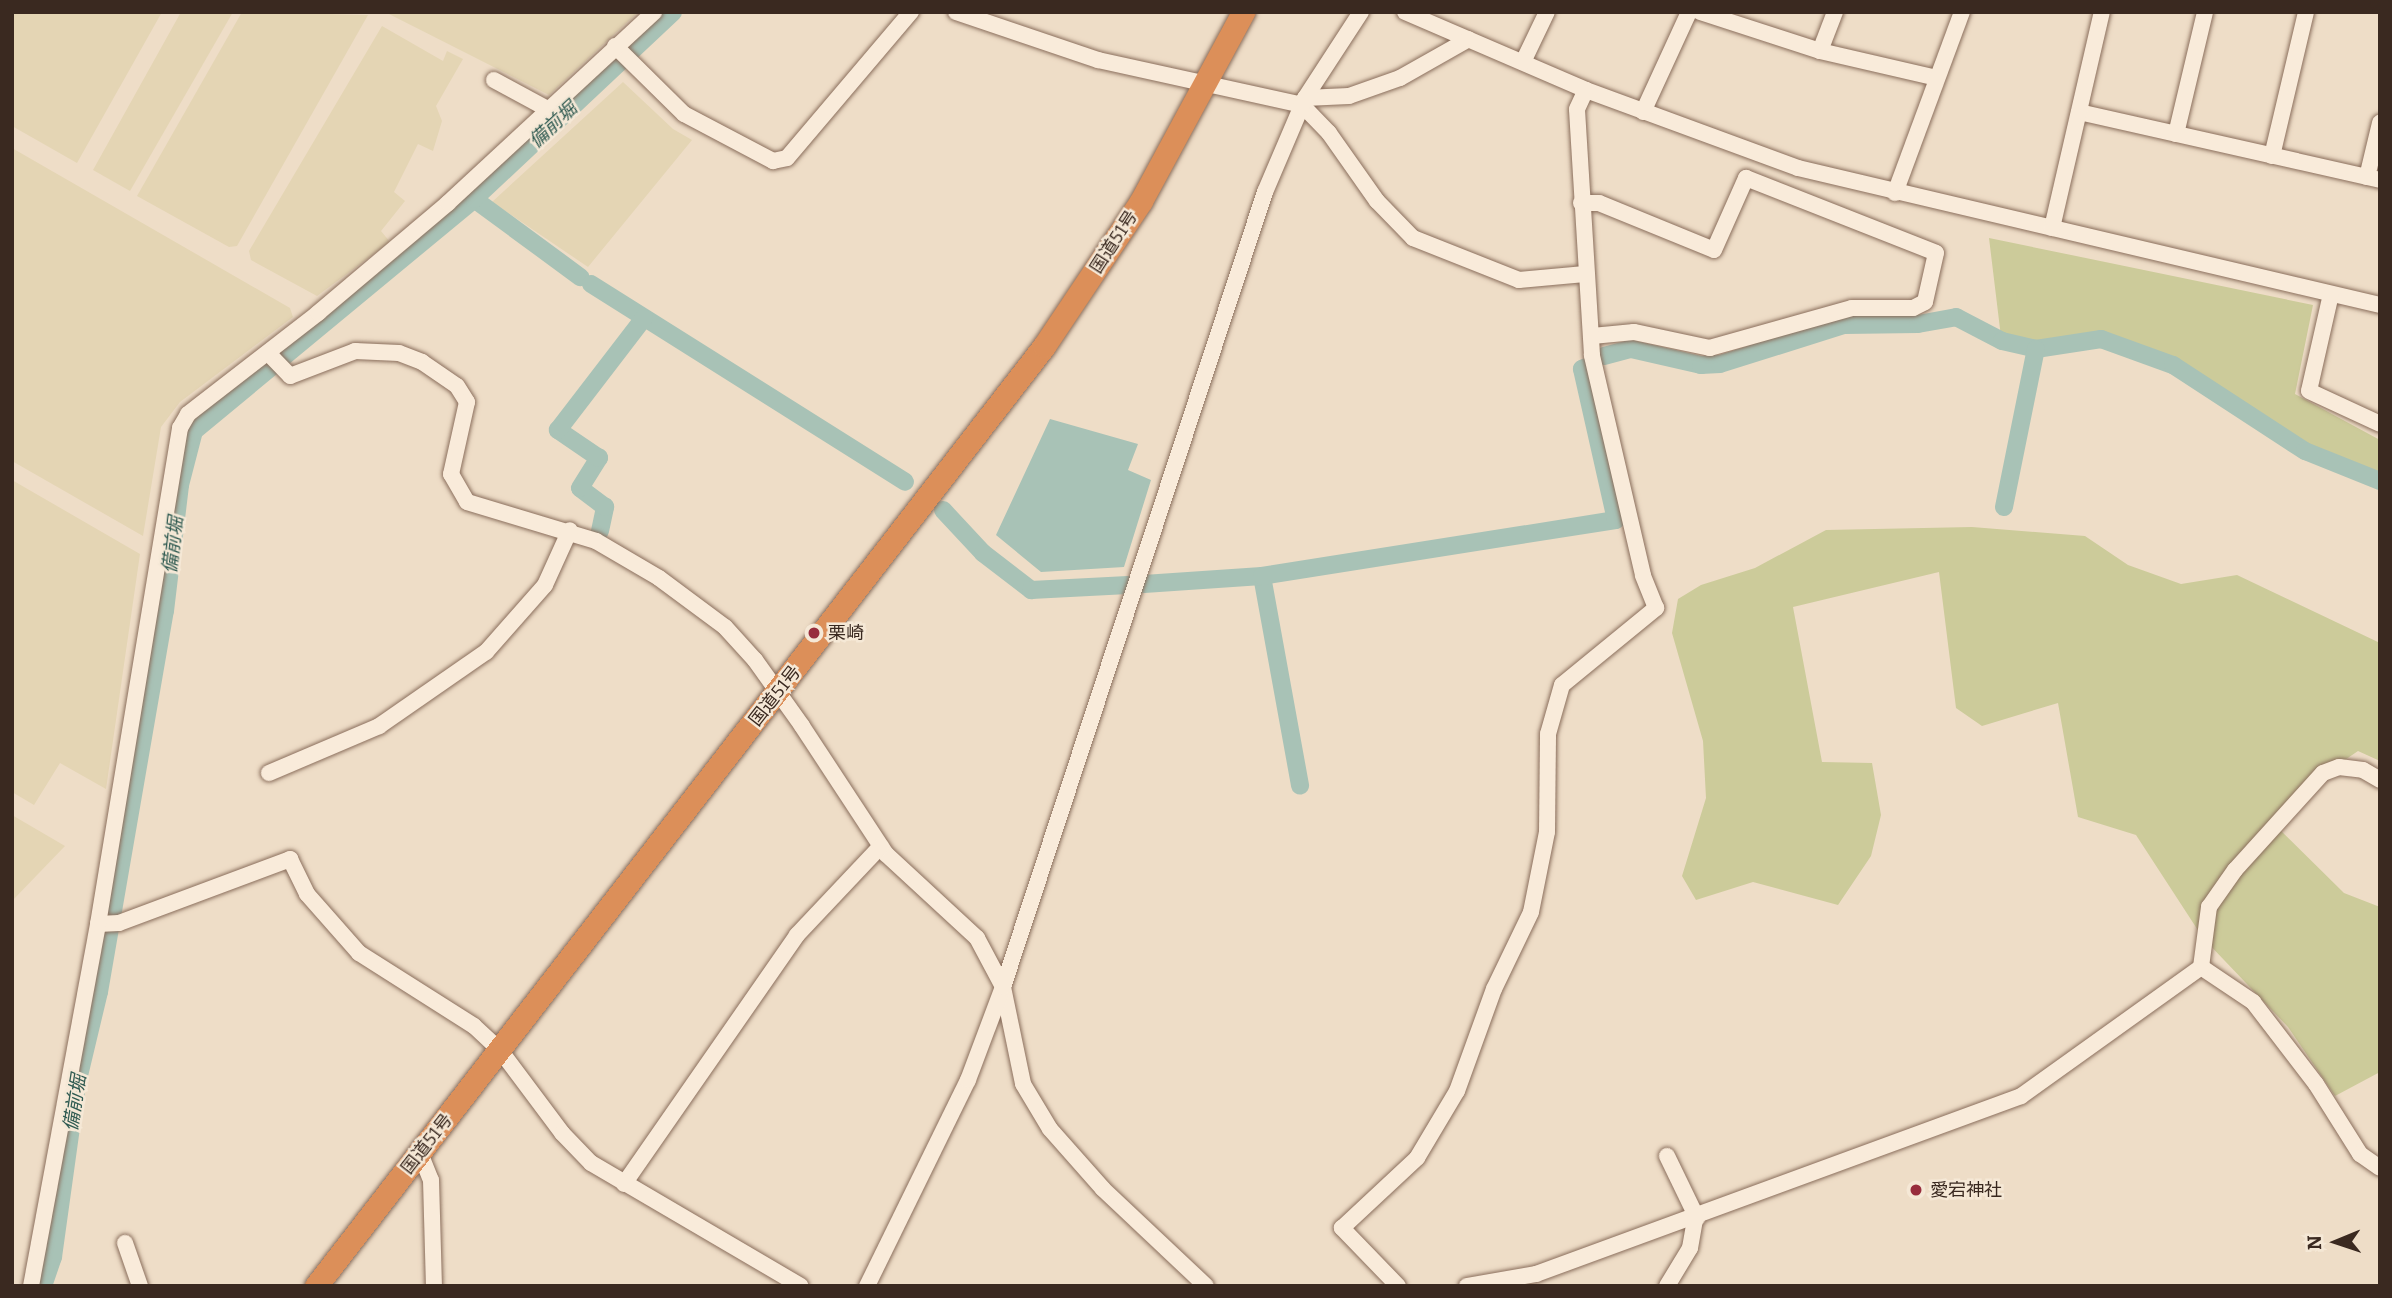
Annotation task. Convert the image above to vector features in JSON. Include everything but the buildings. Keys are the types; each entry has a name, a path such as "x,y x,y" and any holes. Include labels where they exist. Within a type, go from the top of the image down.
{"highway":[{"name":"国道51号","path":"316,1286 778,692 1074,303 1141,201 1243,12"}],"street":[{"path":"31,1286 107,923 180,428 188,414 275,361 551,111 622,53 654,12"},
{"path":"622,53 684,114 773,161 787,158 911,12"},
{"path":"956,12 1098,60 1304,102 1349,96 1400,78 1469,39"},
{"path":"867,1286 968,1080 1003,987 1265,192 1304,102 1361,12"},
{"path":"1405,12 1586,90 1798,168 1895,193 2380,305"},
{"path":"1523,62 1547,12"},
{"path":"1643,112 1689,12"},
{"path":"1700,12 1820,51 1937,78"},
{"path":"1820,51 1835,12"},
{"path":"1895,193 1962,12"},
{"path":"2052,228 2102,12"},
{"path":"2176,134 2205,12"},
{"path":"2272,156 2306,12"},
{"path":"494,80 551,111"},
{"path":"1398,1286 1342,1228 1417,1158 1457,1091 1494,989 1531,912 1547,832 1548,734 1562,685 1656,608 1643,575 1597,379 1585,274 1577,109 1586,90"},
{"path":"1304,102 1377,201 1413,238 1519,280 1585,274"},
{"path":"2079,112 2374,179 2380,123"},
{"path":"1581,203 1599,203 1714,250 1746,178 1936,253 1925,302 1913,308 1852,308 1710,348 1634,332 1592,336"},
{"path":"2331,294 2309,391 2380,425"},
{"path":"275,361 290,376 355,351 399,353 422,362 457,386 467,402 451,474 467,502 519,520 570,530 659,578 725,627 778,692 881,846 976,938 1003,987 1023,1084 1050,1129 1103,1189 1206,1286"},
{"path":"269,773 379,726 486,652 517,622 545,585 570,530"},
{"path":"1467,1286 1536,1274 1696,1218 2021,1096 2201,967 2209,907 2235,870 2323,773 2339,767 2363,770 2380,780"},
{"path":"624,1184 797,935 881,846"},
{"path":"107,923 290,859 307,894 359,953 474,1026 500,1050 562,1133 591,1163 801,1286"},
{"path":"2201,967 2253,1002 2316,1084 2360,1154 2380,1168"},
{"path":"420,1153 431,1181 434,1286"},
{"path":"1667,1156 1696,1218 1690,1248 1667,1286"},
{"path":"125,1243 140,1286"}],"shaded area":[{"path":"12,12 162,12 77,163 12,126"},
{"path":"181,12 233,12 130,191 93,170"},
{"path":"242,12 368,15 237,246 229,247 137,196"},
{"path":"387,12 638,12 549,95 387,13"},
{"path":"382,26 443,61 447,51 463,59 436,106 442,121 433,151 418,144 394,192 405,201 381,231 390,242 317,296 251,260 249,251"},
{"path":"623,82 673,129 692,140 588,267 492,202"},
{"path":"12,148 290,308 293,317 180,402 161,427 143,536 12,461"},
{"path":"1989,238 2313,305 2295,394 2380,440 2380,476 2307,448 2172,358 2101,333 2034,345 2001,337"},
{"path":"1050,419 1138,444 1128,470 1151,480 1124,567 1041,572 996,535"},
{"path":"12,480 140,554 106,789 60,763 34,805 12,792"},
{"path":"1972,527 2085,536 2128,565 2181,584 2237,575 2380,643 2380,761 2358,751 2336,766 2276,826 2344,893 2380,907 2380,1072 2335,1096 2288,1027 2203,938 2136,835 2078,817 2058,703 1982,726 1956,708 1939,572 1793,607 1822,762 1872,763 1881,815 1871,856 1838,905 1753,882 1696,900 1682,876 1706,798 1703,741 1672,633 1678,599 1701,585 1755,568 1826,530"},
{"path":"12,815 65,846 12,901"}],"waterway":[{"name":"備前堀","path":"43,1286 53,1257 77,1084 99,992 165,611 180,485 194,431 474,199 673,12"},
{"path":"474,199 580,277"},
{"path":"591,284 905,482"},
{"path":"1604,356 1631,349 1701,365 1720,364 1844,325 1918,324 1956,317 2002,341 2036,349 2101,339 2173,365 2305,451 2380,481"},
{"path":"600,531 605,507 580,488 599,458 558,430 644,318"},
{"path":"2004,507 2036,349"},
{"path":"1144,584 1262,576 1616,520 1582,369 1586,367"},
{"path":"943,510 983,553 1031,590 1128,585"},
{"path":"1262,576 1300,786"}],"place":[{"name":"栗崎","path":"814,633"},
{"name":"愛宕神社","path":"1916,1190"}]}
